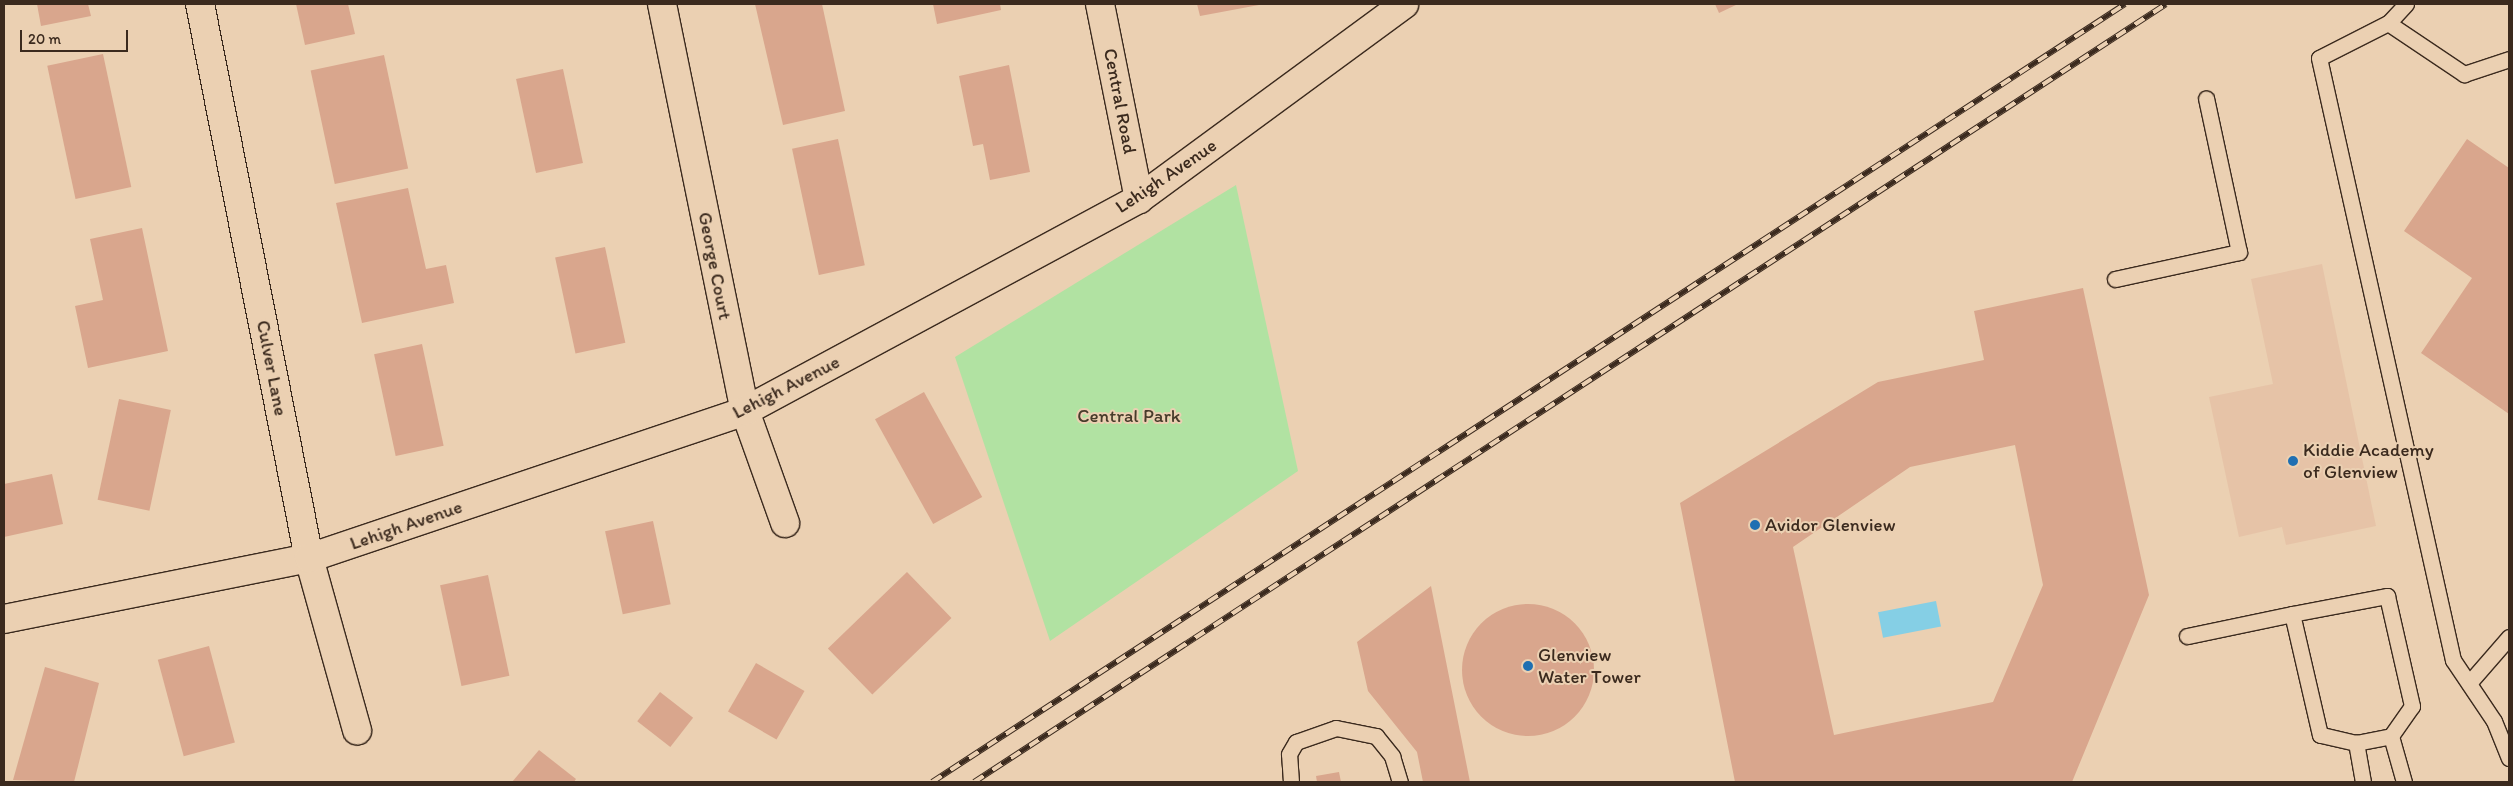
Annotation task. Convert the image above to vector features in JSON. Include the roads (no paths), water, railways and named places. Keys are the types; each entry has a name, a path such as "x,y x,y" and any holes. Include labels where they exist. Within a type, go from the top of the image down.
{"street":[{"name":"Culver Lane","path":"200,4 309,558 357,730"},
{"name":"George Court","path":"662,4 745,411 785,523"},
{"name":"Central Road","path":"1100,4 1139,199"},
{"name":"Lehigh Avenue","path":"4,619 309,558 745,411 1139,199 1404,4"}],"lane":[{"path":"2406,4 2388,23 2319,58 2453,660 2494,721 2509,758"},
{"path":"2388,23 2464,74 2509,59"},
{"path":"2115,278 2239,252 2206,98"},
{"path":"2187,636 2292,614 2387,596 2412,706 2391,736 2356,742 2320,735 2292,614"},
{"path":"2469,683 2509,637"},
{"path":"1291,782 1289,754 1296,742 1336,728 1376,736 1392,756 1400,782"},
{"path":"2391,736 2404,782"},
{"path":"2356,742 2363,782"}],"water":[{"path":"1936,601 1941,627 1883,638 1878,612"}],"railway":[{"path":"932,782 2125,4"},
{"path":"974,782 2166,4"}],"place":[{"name":"Kiddie Academy of Glenview","path":"2293,461"},
{"name":"Avidor Glenview","path":"1755,525"},
{"name":"Glenview Water Tower","path":"1528,666"}],"park label":[{"name":"Central Park","path":"1129,416"}]}
